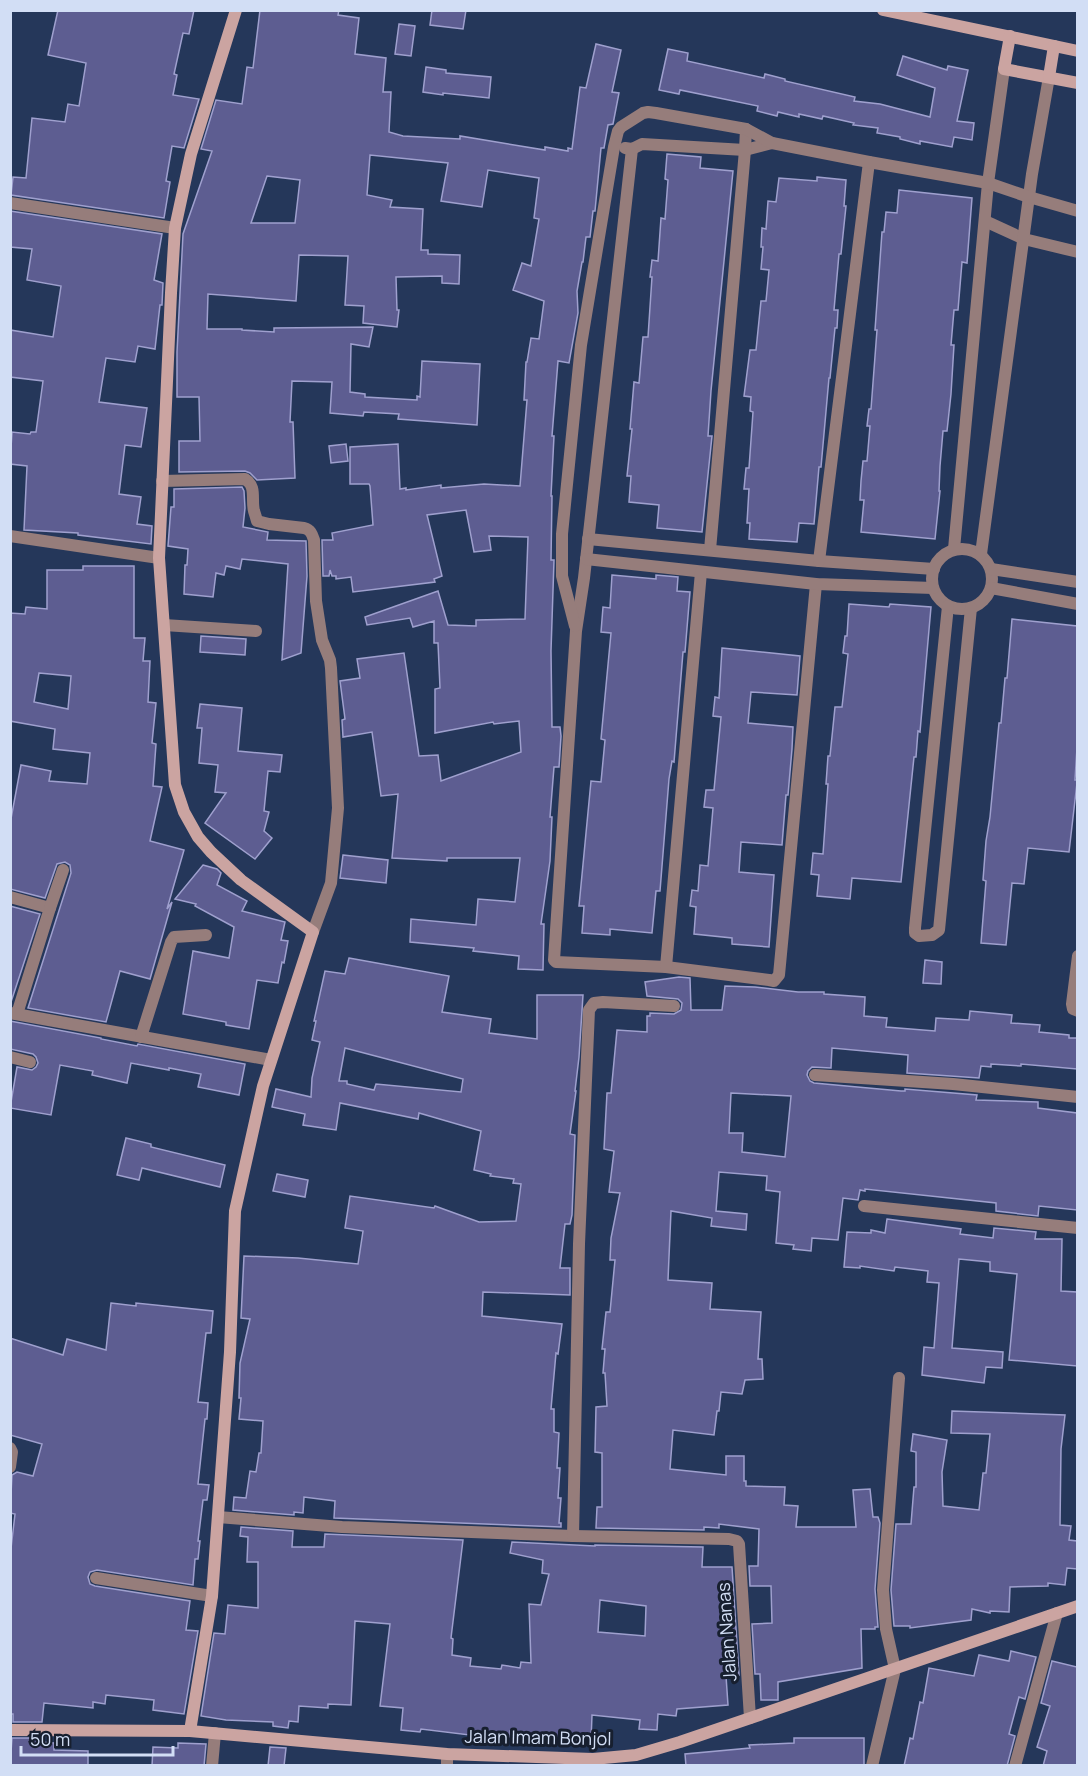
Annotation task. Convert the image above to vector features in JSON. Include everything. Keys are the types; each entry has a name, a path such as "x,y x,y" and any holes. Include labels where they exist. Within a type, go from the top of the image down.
{"street":[{"path":"236,10 191,154 175,228 159,558 175,785 184,812 198,837 242,880 313,932"},
{"path":"883,10 1077,51"},
{"path":"954,549 988,183 1010,36"},
{"path":"981,554 1029,197 1054,46"},
{"path":"1004,69 1077,83"},
{"path":"576,631 562,576 562,534 581,345 614,147 618,131 628,121 648,112 746,129 772,143 988,183 1077,211"},
{"path":"710,550 746,129"},
{"path":"614,147 632,149 642,144 746,150 772,143"},
{"path":"632,149 584,578 576,631 555,961 557,963 666,967 774,981 779,975 816,584"},
{"path":"819,561 868,162"},
{"path":"10,203 175,228"},
{"path":"985,221 1024,239 1077,252"},
{"path":"162,481 245,479 253,488 257,521 304,528 312,533 316,601 322,640 330,660 338,808 331,883 263,1086 235,1211 230,1352 212,1596 190,1731"},
{"path":"10,536 159,558"},
{"path":"588,539 819,561 934,569"},
{"path":"963,548 981,554 991,569 993,579 987,597 971,608 960,609 948,606 933,588 932,578 938,560 954,549 963,548"},
{"path":"586,559 816,584 933,588"},
{"path":"991,569 1077,582"},
{"path":"666,967 701,572"},
{"path":"562,576 584,578"},
{"path":"991,588 1077,604"},
{"path":"948,606 915,928 915,933 919,936 932,935 939,930 971,608"},
{"path":"164,625 256,631"},
{"path":"63,870 14,1014 271,1060"},
{"path":"10,897 50,908"},
{"path":"141,1036 174,937 206,935"},
{"path":"1077,956 1072,1004 1072,1009 1077,1011"},
{"path":"218,1516 342,1527 573,1536 579,1244 589,1010 594,1003 603,1002 674,1006"},
{"path":"10,1058 30,1062"},
{"path":"815,1075 953,1084 1077,1097"},
{"path":"864,1206 1077,1228"},
{"path":"872,1766 895,1670 886,1629 883,1590 899,1378"},
{"path":"10,1448 12,1452 10,1467"},
{"name":"Jalan Nanas","path":"573,1536 737,1541 750,1718"},
{"path":"96,1578 212,1596"},
{"name":"Jalan Imam Bonjol","path":"10,1730 190,1731 447,1760 593,1759 636,1755 895,1670 1077,1606"},
{"path":"1015,1766 1057,1613"},
{"path":"212,1766 215,1733"}],"building":[{"path":"58,10 194,10 189,34 183,33 174,74 177,75 173,95 199,99 184,148 172,146 166,181 170,182 164,218 11,195 13,177 26,178 32,118 65,122 68,104 79,106 86,63 48,55"},
{"path":"260,10 339,10 338,15 359,18 355,54 386,58 383,92 391,92 389,132 403,136 460,139 460,136 545,150 545,147 568,151 568,148 572,149 580,87 586,88 596,44 621,50 612,92 619,93 613,124 608,125 604,148 601,148 595,211 593,211 590,237 586,237 577,291 578,313 569,363 558,361 552,436 554,436 551,560 554,560 551,651 552,727 560,727 561,736 559,767 554,767 550,817 552,817 550,861 541,924 544,924 543,970 518,969 519,956 473,951 474,948 410,942 411,919 476,925 478,899 515,902 520,858 447,858 447,861 392,858 398,794 381,796 372,732 343,737 342,720 345,719 340,681 360,678 357,659 404,653 419,756 438,755 441,781 521,752 519,721 494,724 493,722 435,733 435,689 440,688 438,643 434,643 434,621 413,627 410,618 367,625 365,617 438,591 448,625 476,626 476,620 525,619 528,537 489,536 491,550 474,552 466,510 427,515 442,576 434,579 435,582 353,592 351,577 336,579 330,570 329,576 323,576 322,540 333,540 332,533 373,525 369,484 350,484 350,447 398,444 400,489 441,485 441,488 484,484 520,486 527,400 524,400 526,362 531,338 539,339 544,301 513,290 522,263 531,266 539,219 534,218 539,178 488,170 482,207 441,201 448,163 370,155 367,195 392,200 390,207 423,209 421,250 428,250 428,254 460,255 459,284 442,283 442,276 396,277 397,310 399,310 397,327 363,323 364,306 345,305 348,256 299,255 296,301 208,294 207,329 274,332 274,328 373,327 369,347 351,344 350,392 365,394 365,397 417,400 417,396 420,397 422,361 480,364 477,425 398,419 399,414 364,412 363,416 330,413 332,382 292,381 290,422 293,422 295,478 257,480 245,471 179,472 179,441 200,441 199,397 177,397 183,234 212,151 201,149 216,100 242,104 247,67 253,68","holes":["267,176 300,180 295,223 251,223"]},
{"path":"432,10 466,10 463,29 430,25"},
{"path":"399,24 415,26 411,56 395,54"},
{"path":"668,49 688,53 687,61 764,78 765,74 785,79 785,81 855,97 854,101 880,104 930,117 935,88 897,75 903,56 947,70 948,66 968,70 957,121 974,123 972,140 954,137 952,147 920,141 920,144 900,139 900,137 877,133 878,128 853,125 854,123 823,116 822,119 799,114 799,117 778,112 777,116 757,111 758,106 680,90 679,94 659,90"},
{"path":"426,67 446,70 446,73 491,77 489,98 423,92"},
{"path":"667,154 701,157 700,168 733,171 711,391 708,436 712,436 702,532 657,528 659,505 629,502 631,476 627,476 634,382 639,383 643,337 648,337 652,260 658,261 661,218 665,219"},
{"path":"817,177 846,180 844,206 846,206 834,310 838,310 837,328 835,328 829,378 814,524 799,523 797,542 749,539 750,523 747,523 749,489 744,489 746,468 749,468 753,412 750,411 751,397 744,396 750,350 756,350 761,301 766,301 769,270 761,269 762,228 766,229 768,201 776,202 779,178 817,181"},
{"path":"899,190 972,198 967,263 962,262 958,310 954,310 951,394 947,431 943,431 935,539 861,532 864,500 860,500 861,481 863,461 867,461 870,426 867,426 869,409 871,409 882,232 884,232 886,212 897,213"},
{"path":"10,211 162,234 154,280 163,283 155,349 138,346 135,362 106,358 99,402 147,408 141,447 125,445 119,494 141,497 137,524 152,526 151,544 78,535 78,533 24,530 27,466 10,464 12,432 30,434 36,432 43,381 10,377 10,330 53,337 61,286 27,280 32,249 10,247"},
{"path":"346,444 348,461 331,463 329,446"},
{"path":"242,487 245,508 243,527 268,532 267,540 306,541 307,576 301,653 282,660 288,564 242,559 240,569 226,566 224,575 216,573 213,597 184,594 188,549 168,546 171,507 174,507 174,489"},
{"path":"83,566 134,566 134,638 145,638 143,661 150,661 148,702 156,703 152,743 156,744 153,786 162,787 150,841 184,850 150,979 120,971 106,1022 28,1008 71,873 70,865 65,862 57,864 45,898 10,889 10,824 21,765 51,771 49,781 87,784 90,753 53,749 55,729 10,721 10,613 25,614 26,607 47,609 47,570 83,570","holes":["39,673 71,676 68,709 34,702"]},
{"path":"612,575 656,579 656,575 678,577 677,591 690,592 674,762 672,761 669,779 660,891 656,891 652,933 610,929 610,935 582,933 584,906 579,906 591,781 601,782 605,740 601,739 611,633 601,632 603,607 610,608"},
{"path":"849,604 931,607 920,732 918,731 916,757 914,757 901,882 852,878 850,899 817,896 819,875 811,874 813,853 823,854 828,756 830,756 835,707 842,707 848,654 843,653 845,636 847,636"},
{"path":"1012,619 1077,626 1075,780 1077,783 1069,852 1028,848 1024,884 1012,883 1006,945 981,943 986,881 983,880 986,841 999,723 1001,723 1005,678 1007,678"},
{"path":"201,636 246,639 245,655 200,652"},
{"path":"722,648 800,656 797,695 751,692 748,723 793,727 782,845 741,842 739,872 774,875 769,947 732,944 732,938 694,934 696,907 690,906 692,890 698,891 700,865 708,866 713,808 704,807 706,790 714,790 721,717 713,716 715,697 719,698"},
{"path":"200,704 242,708 238,751 282,755 280,772 268,771 264,811 269,812 264,831 272,838 255,859 205,823 226,793 215,792 218,765 199,763 202,728 197,728"},
{"path":"343,855 388,860 386,883 340,878"},
{"path":"203,865 217,869 221,873 217,885 247,901 242,911 285,922 281,940 288,941 278,983 257,980 249,1029 183,1014 193,951 229,958 234,927 195,906 196,904 175,899"},
{"path":"10,906 40,914 10,1005"},
{"path":"349,958 449,976 442,1012 491,1019 489,1033 537,1039 537,995 583,995 576,1091 570,1134 575,1135 572,1215 570,1224 565,1224 560,1268 570,1268 570,1295 483,1292 482,1316 562,1324 558,1354 556,1353 551,1409 554,1409 554,1432 559,1433 557,1468 560,1468 558,1498 561,1498 559,1523 561,1527 334,1518 335,1501 304,1497 303,1513 294,1512 294,1515 233,1510 234,1497 246,1498 250,1471 256,1472 259,1453 261,1453 263,1421 239,1419 240,1363 250,1319 241,1318 244,1256 358,1264 363,1231 345,1228 350,1196 434,1208 435,1206 479,1222 516,1221 521,1184 513,1183 514,1179 490,1176 491,1174 474,1170 481,1131 419,1113 418,1119 340,1103 336,1130 303,1125 305,1114 272,1107 276,1089 311,1097 312,1078 320,1042 312,1040 316,1021 314,1021 325,971 345,974","holes":["345,1048 463,1079 461,1092 376,1084 374,1090 347,1084 347,1081 339,1081"]},
{"path":"925,960 942,962 941,984 923,983"},
{"path":"679,977 690,978 691,1010 722,1010 725,986 824,992 824,994 865,997 864,1016 887,1018 886,1027 935,1031 936,1018 969,1020 970,1011 1012,1015 1011,1023 1040,1025 1039,1032 1077,1038 1077,1069 991,1064 991,1067 981,1066 979,1078 907,1073 908,1055 832,1048 831,1068 812,1067 807,1075 814,1083 977,1095 976,1100 1038,1102 1038,1108 1077,1113 1077,1210 1039,1206 1038,1216 996,1211 996,1203 865,1189 865,1191 860,1190 858,1200 843,1198 838,1240 812,1238 811,1251 793,1249 794,1245 776,1243 780,1192 766,1190 767,1176 719,1172 716,1211 747,1214 746,1230 711,1226 712,1218 671,1211 668,1280 712,1283 710,1309 761,1312 758,1359 762,1359 763,1379 745,1380 742,1394 721,1392 714,1435 673,1430 670,1469 726,1475 726,1456 744,1456 746,1486 785,1487 784,1505 798,1506 796,1527 856,1527 853,1490 870,1489 873,1517 878,1517 880,1523 875,1589 878,1627 861,1629 862,1668 778,1682 778,1700 761,1700 760,1674 755,1674 752,1624 772,1623 771,1586 750,1586 749,1566 758,1566 759,1529 719,1524 719,1528 704,1527 704,1530 596,1528 597,1507 602,1507 602,1453 595,1452 596,1407 607,1406 605,1373 603,1373 605,1349 602,1349 606,1312 610,1312 615,1260 610,1260 611,1238 620,1193 609,1192 614,1151 604,1149 607,1093 611,1093 617,1030 647,1032 647,1016 650,1016 650,1013 674,1014 681,1010 682,1003 678,999 647,996 645,982","holes":["731,1093 791,1096 785,1157 742,1152 743,1133 729,1133"]},
{"path":"10,1021 245,1064 239,1095 198,1087 201,1074 169,1068 169,1070 131,1063 127,1083 92,1075 93,1071 60,1065 51,1115 10,1108 17,1067 32,1070 38,1063 33,1054 10,1049"},
{"path":"126,1138 151,1144 151,1147 225,1165 220,1187 142,1168 139,1180 117,1175"},
{"path":"277,1174 308,1180 305,1197 273,1191"},
{"path":"887,1219 961,1229 960,1234 993,1238 994,1228 1036,1232 1035,1239 1062,1239 1061,1291 1077,1292 1077,1366 1009,1360 1017,1274 990,1271 990,1262 959,1259 952,1348 1003,1352 1002,1368 986,1367 984,1383 922,1375 924,1347 934,1348 939,1283 927,1282 928,1271 895,1267 894,1271 860,1266 860,1268 844,1267 847,1232 871,1233 871,1230 885,1233"},
{"path":"111,1303 136,1306 136,1303 213,1311 211,1333 206,1333 198,1402 208,1403 198,1484 209,1485 207,1500 203,1500 198,1559 195,1559 193,1585 97,1570 90,1572 88,1577 90,1584 95,1586 190,1601 186,1630 198,1631 184,1714 153,1710 154,1700 106,1695 105,1704 93,1702 93,1708 44,1703 42,1722 13,1722 13,1714 10,1714 10,1557 15,1514 10,1513 12,1475 17,1472 33,1476 42,1444 10,1435 10,1338 63,1355 67,1339 106,1350"},
{"path":"952,1411 1065,1415 1061,1449 1060,1525 1071,1526 1069,1540 1077,1541 1077,1569 1067,1568 1065,1585 1048,1583 1048,1586 1010,1587 1009,1612 990,1611 990,1613 972,1609 971,1620 910,1628 910,1626 894,1626 891,1590 896,1524 911,1524 914,1487 916,1487 916,1452 911,1451 913,1434 947,1440 942,1472 943,1506 979,1510 990,1434 951,1433"},
{"path":"241,1527 293,1531 292,1547 324,1547 325,1534 463,1540 451,1638 453,1639 452,1655 471,1658 470,1666 501,1669 502,1665 520,1668 521,1662 531,1663 529,1604 541,1605 549,1574 542,1573 543,1560 510,1553 512,1542 595,1546 703,1547 702,1567 732,1567 739,1675 726,1676 728,1705 677,1709 676,1716 658,1714 657,1730 639,1729 640,1720 592,1715 591,1741 548,1739 549,1736 510,1731 510,1737 486,1735 486,1737 421,1729 420,1732 401,1730 403,1708 380,1706 390,1624 355,1621 351,1705 328,1704 328,1708 299,1706 298,1722 289,1721 288,1728 273,1726 273,1722 226,1720 201,1716 214,1633 225,1634 228,1605 258,1608 258,1562 247,1562 248,1537 240,1536","holes":["600,1600 646,1606 645,1636 598,1632"]},
{"path":"1011,1651 1036,1657 1025,1699 1019,1697 1009,1734 1015,1736 1007,1766 904,1766 910,1738 913,1739 920,1702 923,1703 929,1668 974,1676 979,1655 1009,1661"},
{"path":"1052,1661 1077,1667 1077,1766 1043,1766 1047,1751 1037,1747 1050,1706 1041,1703"},
{"path":"12,1738 41,1738 40,1742 54,1743 54,1750 88,1751 88,1766 10,1766"},
{"path":"794,1738 864,1738 864,1766 686,1766 685,1754 750,1748 749,1745 794,1743"},
{"path":"178,1743 206,1744 204,1766 152,1766 153,1747 178,1748"},
{"path":"270,1747 286,1748 284,1766 268,1766"}]}
